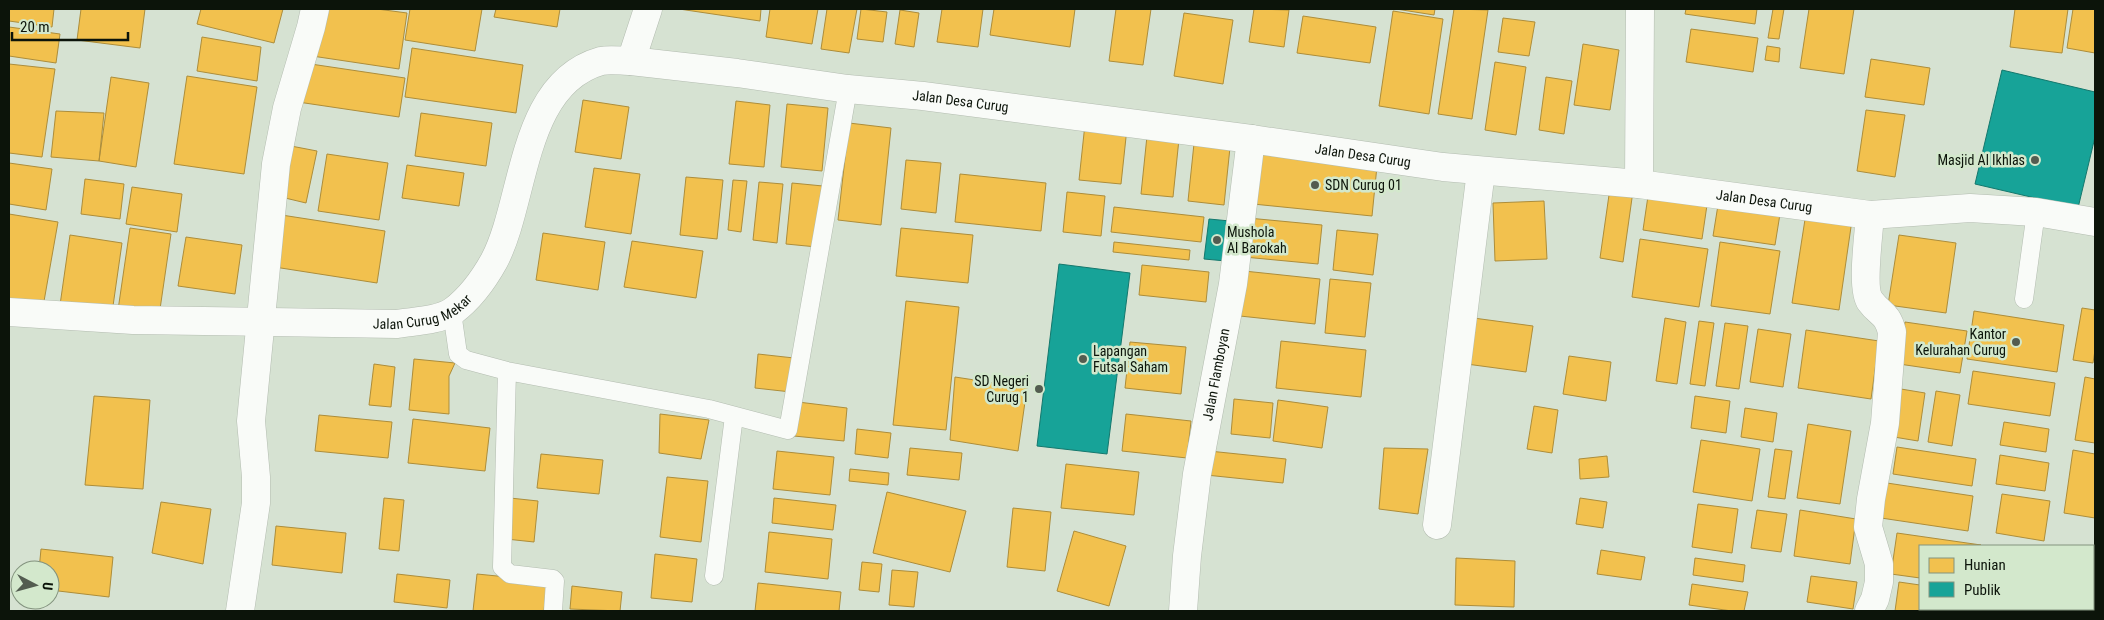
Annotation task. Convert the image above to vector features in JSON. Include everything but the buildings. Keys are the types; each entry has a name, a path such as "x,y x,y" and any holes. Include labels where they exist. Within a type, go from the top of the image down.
{"street":[{"path":"240,611 256,503 256,478 251,421 262,323 271,207 282,131 315,9"},
{"path":"631,61 648,9"},
{"path":"1639,184 1640,9"},
{"name":"Jalan Curug Mekar","path":"9,312 133,320 397,324 432,319 452,312 476,287 494,260 508,224 532,136 551,99 572,75 602,61 631,61"},
{"name":"Jalan Desa Curug","path":"631,61 737,72 848,89 923,96 1251,139 1443,168 1639,184 1870,215 1970,208 2036,212 2095,222"},
{"name":"Jalan Flamboyan","path":"1183,611 1187,556 1197,474 1233,284 1251,139"},
{"path":"1437,525 1481,171"},
{"path":"1870,215 1865,287 1869,300 1889,319 1892,332 1885,423 1871,499 1868,527 1879,564 1879,582 1870,611"}],"lane":[{"path":"452,312 458,354 466,360 734,416 788,430 848,89"},
{"path":"2024,299 2036,212"},
{"path":"507,370 502,567 510,574 553,578 555,581 553,611"},
{"path":"714,576 734,416"}],"place":[{"name":"Masjid Al Ikhlas","path":"2035,160"},
{"name":"SDN Curug 01","path":"1315,185"},
{"name":"Mushola Al Barokah","path":"1217,240"},
{"name":"Kantor Kelurahan Curug","path":"2016,342"},
{"name":"Lapangan Futsal Saham","path":"1083,359"},
{"name":"SD Negeri Curug 1","path":"1039,389"}]}
